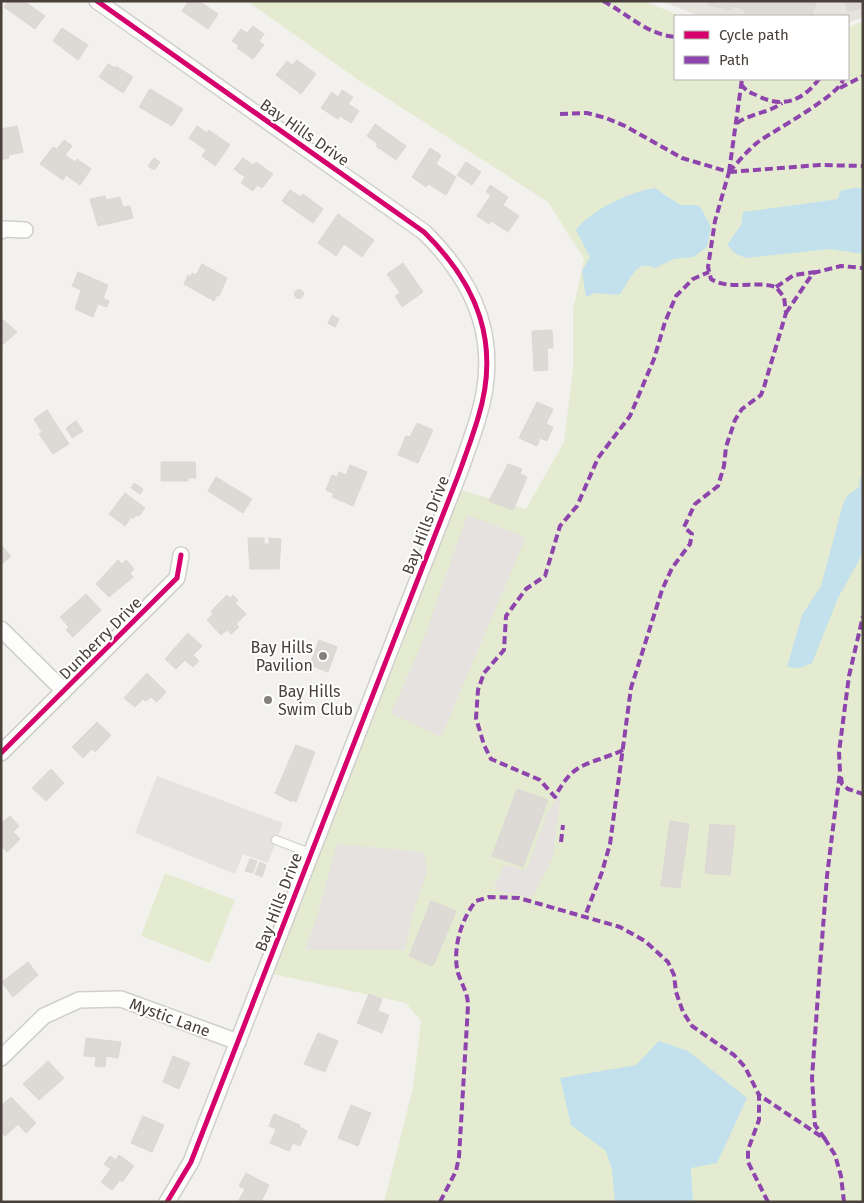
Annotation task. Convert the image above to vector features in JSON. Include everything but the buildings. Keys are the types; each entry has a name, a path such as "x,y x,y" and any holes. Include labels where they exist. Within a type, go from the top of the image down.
{"street":[{"name":"Bay Hills Drive","path":"96,1 424,232 445,253 462,278 483,323 486,380 479,417 377,686 310,853 238,1042 190,1162 167,1202"},
{"path":"1,231 4,229 25,230"},
{"name":"Dunberry Drive","path":"1,753 178,578 181,555"},
{"path":"1,629 64,691"},
{"name":"Mystic Lane","path":"1,1058 44,1016 79,1000 121,999 238,1042"}],"lane":[{"path":"276,840 310,853"}],"shaded area":[{"path":"661,1 863,1 863,17 849,23 849,15 697,15"},
{"path":"467,515 526,537 441,737 391,713 423,641"},
{"path":"157,776 283,823 268,863 243,854 235,874 135,833"},
{"path":"561,793 553,857 532,898 499,891 494,887 504,866 507,865 525,870 528,866 547,813"},
{"path":"337,844 424,852 427,872 414,909 405,950 305,950 318,913"}],"green space":[{"path":"247,1 643,1 678,15 674,15 674,80 849,80 849,28 863,21 863,1202 384,1202 413,1088 421,1021 406,1003 259,971 298,884 338,805 402,645 457,489 526,509 564,442 573,369 573,310 584,259 548,202 357,79"},
{"path":"165,873 235,900 210,963 141,936"}],"water":[{"path":"655,188 680,205 696,205 701,208 711,227 707,247 694,257 674,259 655,268 642,266 633,273 619,295 595,293 586,297 582,271 590,257 576,230 592,215 612,203 634,193"},
{"path":"863,188 863,254 830,249 746,258 736,254 727,245 741,225 743,212 838,199 840,191"},
{"path":"863,475 863,553 838,598 812,663 800,668 787,667 802,615 821,586 843,504 847,496 859,487 860,478"},
{"path":"659,1041 688,1051 747,1098 717,1163 691,1168 693,1202 615,1202 612,1170 606,1151 571,1125 560,1078 636,1065"}],"marked path":[{"path":"603,1 646,28 674,37"},
{"path":"840,88 863,76"},
{"path":"729,172 742,80"},
{"path":"741,84 747,91 760,97 785,102 800,97 818,80"},
{"path":"729,172 758,142 820,103 840,86 843,80"},
{"path":"737,123 782,103"},
{"path":"560,114 587,113 606,118 625,126 682,158 729,172 715,221 708,267 711,279 718,283 734,285 760,284 776,287 784,297 786,313 761,395 742,409 735,420 726,447 724,466 718,486 695,504 684,527 692,534 690,544 672,568 662,590 631,688 610,844 602,872 585,916"},
{"path":"729,172 820,165 863,166"},
{"path":"786,313 813,273 841,266 863,268"},
{"path":"623,750 576,770 569,776 555,797 540,780 491,759 484,745 476,718 478,690 484,673 504,650 506,616 526,589 545,576 560,526 577,506 598,458 630,416 654,359 665,322 676,296 693,279 709,272"},
{"path":"776,287 794,275 815,272"},
{"path":"825,1139 815,1125 812,1078 820,966 827,876 840,772 839,752 849,676 863,616"},
{"path":"841,777 842,784 848,789 863,794"},
{"path":"561,842 563,825"},
{"path":"440,1202 456,1171 459,1157 468,1001 456,964 457,945 462,926 476,901 489,897 519,898 620,927 645,941 668,962 674,975 676,992 683,1012 692,1026 734,1055 745,1067 759,1095"},
{"path":"768,1202 748,1162 748,1150 759,1120 759,1095 825,1139 835,1155 841,1176 844,1202"}],"cycle path":[{"path":"97,1 424,232 443,252 471,295 480,317 487,365 478,418 458,476 191,1162 167,1202"},
{"path":"1,753 177,578 181,555"}],"place":[{"name":"Bay Hills Pavilion","path":"323,656"},
{"name":"Bay Hills Swim Club","path":"268,700"}]}
